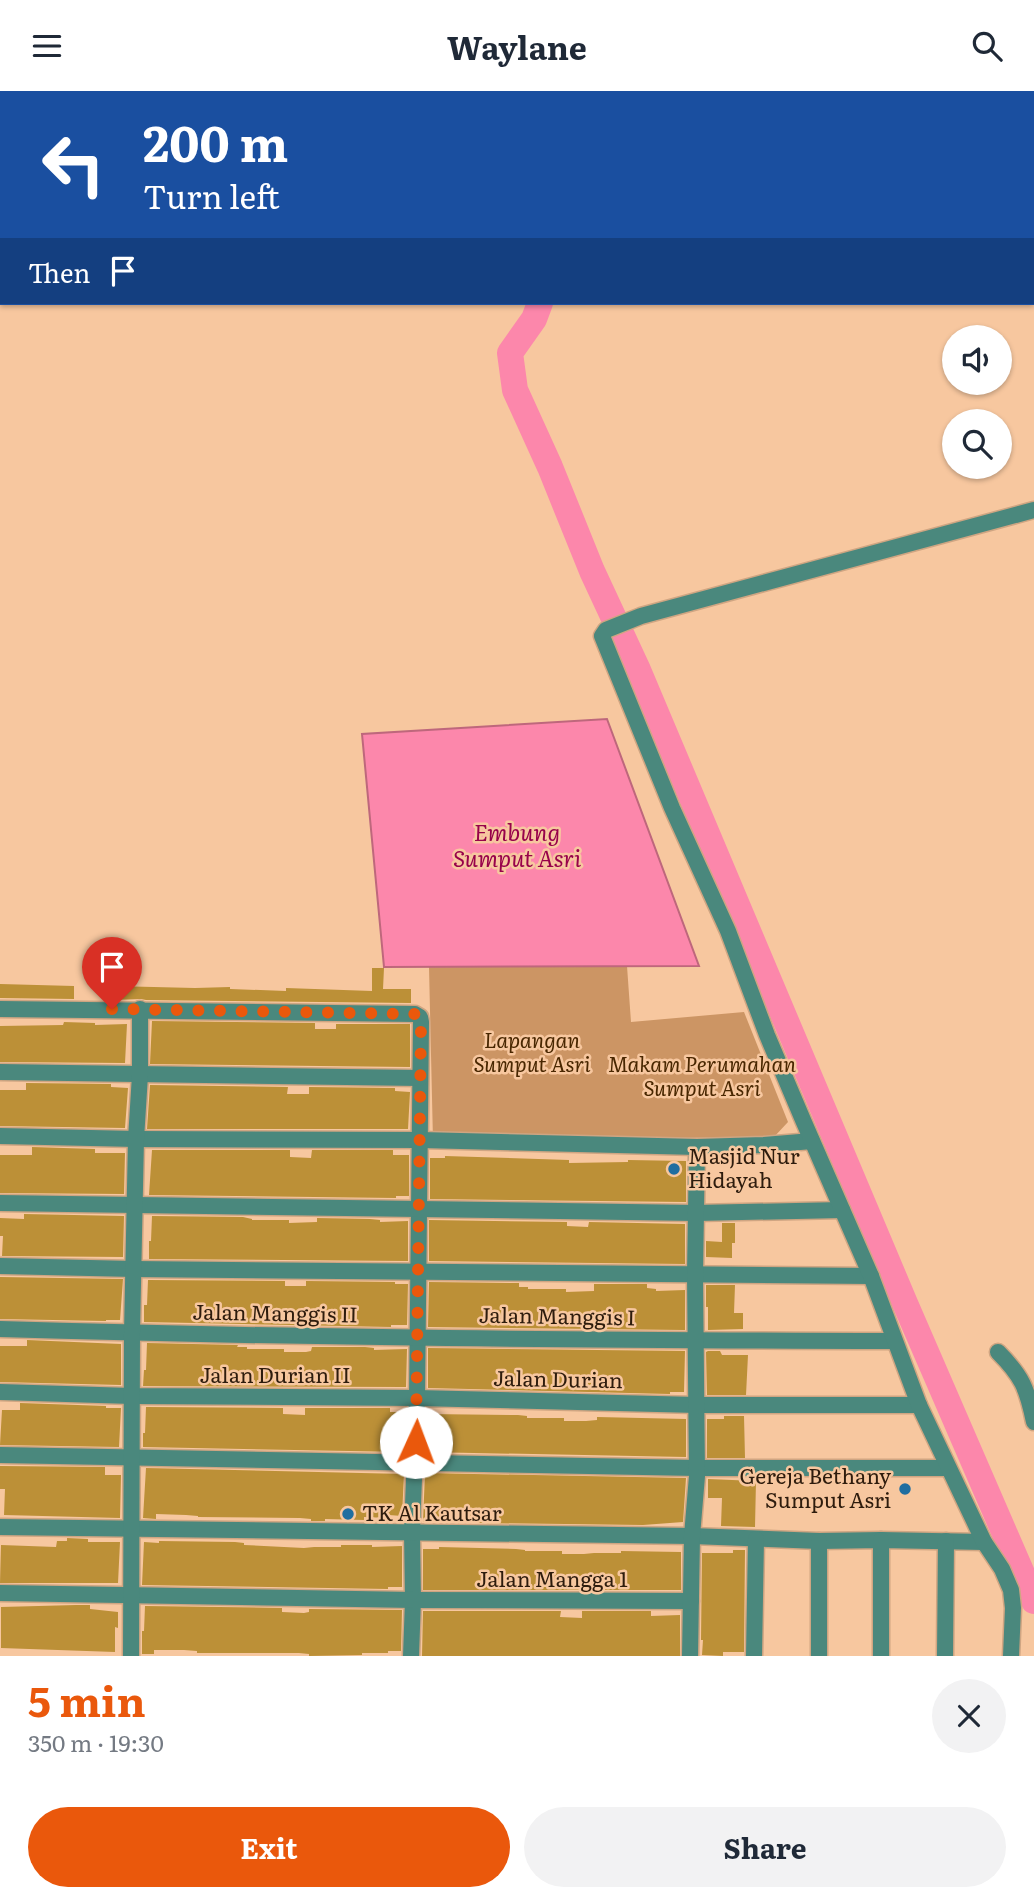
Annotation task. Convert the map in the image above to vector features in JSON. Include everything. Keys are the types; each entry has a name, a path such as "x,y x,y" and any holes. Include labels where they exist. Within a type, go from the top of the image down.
{"street":[{"path":"1012,1656 1011,1590 1002,1569 984,1542 919,1405 871,1276 811,1140 767,1035 728,931 672,808 602,636 606,630 636,617 1034,510"},
{"path":"0,1009 415,1014 420,1017 421,1140 411,1656"},
{"path":"131,1656 132,1333 140,1009"},
{"path":"0,1072 420,1078"},
{"path":"0,1136 421,1140 697,1147 764,1145 811,1140"},
{"path":"690,1656 697,1405 697,1147"},
{"path":"0,1203 696,1213 842,1210"},
{"path":"0,1266 871,1276"},
{"name":"Jalan Manggis II","path":"0,1329 416,1336"},
{"name":"Jalan Manggis I","path":"416,1336 894,1341"},
{"path":"998,1352 1023,1381 1034,1422"},
{"name":"Jalan Durian II","path":"0,1392 132,1396 417,1398"},
{"name":"Jalan Durian","path":"417,1398 697,1405 919,1405"},
{"path":"0,1455 696,1468 948,1468"},
{"path":"0,1527 984,1542"},
{"path":"754,1656 756,1539"},
{"path":"881,1540 881,1656"},
{"path":"819,1541 819,1656"},
{"path":"946,1541 946,1656"},
{"name":"Jalan Mangga 1","path":"0,1593 413,1600 691,1601"}],"green space":[{"name":"Lapangan Sumput Asri","path":"627,966 631,1022 744,1012 788,1122 774,1137 433,1141 429,967"}],"water":[{"name":"Embung Sumput Asri","path":"607,719 699,966 384,967 362,734"}],"building":[{"path":"372,968 384,968 383,989 411,989 411,1003 112,1000 112,986 372,991"},
{"path":"0,984 74,986 74,999 0,998"},
{"path":"152,1021 315,1023 315,1029 336,1029 336,1024 410,1024 410,1067 150,1064"},
{"path":"64,1022 127,1024 125,1063 0,1062 0,1026 63,1025"},
{"path":"26,1083 111,1084 111,1087 128,1088 125,1128 0,1126 0,1090 26,1090"},
{"path":"150,1085 288,1087 287,1094 309,1094 309,1087 395,1088 395,1091 410,1092 408,1129 147,1129"},
{"path":"32,1147 125,1153 124,1194 0,1193 0,1155 32,1155"},
{"path":"152,1150 290,1150 290,1157 311,1158 312,1150 393,1150 393,1155 409,1155 409,1196 149,1195"},
{"path":"445,1156 569,1160 569,1163 686,1161 686,1202 430,1199 430,1158"},
{"path":"24,1214 124,1216 123,1257 2,1256 0,1218 24,1219"},
{"path":"152,1216 243,1217 252,1220 289,1220 289,1223 317,1222 317,1218 408,1221 408,1261 149,1259"},
{"path":"429,1220 567,1222 567,1226 588,1227 589,1222 685,1224 685,1264 429,1261"},
{"path":"722,1223 735,1223 732,1258 706,1257 706,1241 722,1242"},
{"path":"0,1277 123,1279 120,1320 0,1319"},
{"path":"148,1280 285,1281 285,1286 306,1286 306,1281 408,1284 407,1325 391,1327 144,1322"},
{"path":"429,1282 519,1283 519,1287 528,1289 566,1289 566,1292 594,1291 594,1284 647,1284 647,1288 656,1291 685,1290 685,1330 428,1327"},
{"path":"706,1285 735,1285 734,1313 743,1313 743,1329 708,1330"},
{"path":"27,1340 121,1344 121,1385 0,1382 0,1346 27,1346"},
{"path":"147,1343 238,1345 237,1347 247,1349 284,1349 284,1352 306,1352 311,1351 312,1347 407,1349 406,1387 143,1386"},
{"path":"428,1348 685,1351 684,1392 670,1394 428,1388"},
{"path":"708,1351 720,1351 722,1355 748,1355 746,1395 707,1395"},
{"path":"20,1403 121,1408 119,1447 0,1445 2,1410 20,1410"},
{"path":"146,1407 283,1408 283,1414 305,1415 305,1408 390,1408 390,1412 406,1412 404,1452 143,1447"},
{"path":"427,1414 518,1415 527,1418 564,1418 564,1421 597,1420 597,1417 686,1419 686,1457 425,1452"},
{"path":"724,1416 744,1416 745,1458 707,1458 707,1419 724,1419"},
{"path":"0,1466 105,1467 105,1475 121,1475 120,1518 4,1515 5,1489 0,1489"},
{"path":"146,1468 404,1474 402,1516 325,1521 156,1514 156,1519 143,1518"},
{"path":"425,1473 686,1478 683,1522 643,1525 423,1522"},
{"path":"708,1479 756,1481 755,1527 721,1526 722,1498 708,1498"},
{"path":"67,1538 88,1539 88,1542 120,1542 118,1583 0,1583 1,1545 56,1547 57,1541 67,1541"},
{"path":"144,1542 235,1542 244,1545 304,1548 341,1545 402,1546 402,1587 388,1589 142,1585"},
{"path":"439,1547 562,1551 562,1554 681,1552 681,1590 423,1590 423,1549"},
{"path":"733,1550 745,1550 744,1652 723,1652 723,1656 702,1655 702,1553 733,1553"},
{"path":"90,1605 90,1609 118,1612 115,1652 1,1648 1,1607"},
{"path":"145,1606 282,1608 282,1612 304,1613 309,1612 309,1609 402,1610 401,1651 309,1656 299,1653 197,1653 184,1650 154,1650 154,1654 142,1654"},
{"path":"423,1611 561,1611 560,1617 582,1618 582,1611 651,1611 651,1616 680,1615 680,1656 422,1656"}],"waterway":[{"path":"539,305 534,319 510,353 515,390 592,571 638,670 904,1301 1034,1601"}],"place":[{"name":"Masjid Nur Hidayah","path":"674,1169"},
{"name":"Gereja Bethany Sumput Asri","path":"905,1489"},
{"name":"TK Al Kautsar","path":"348,1514"}],"route":[{"path":"112,1009 415,1014 420,1017 421,1140 416,1442"}],"park label":[{"name":"Makam Perumahan Sumput Asri","path":"702,1077"}]}
